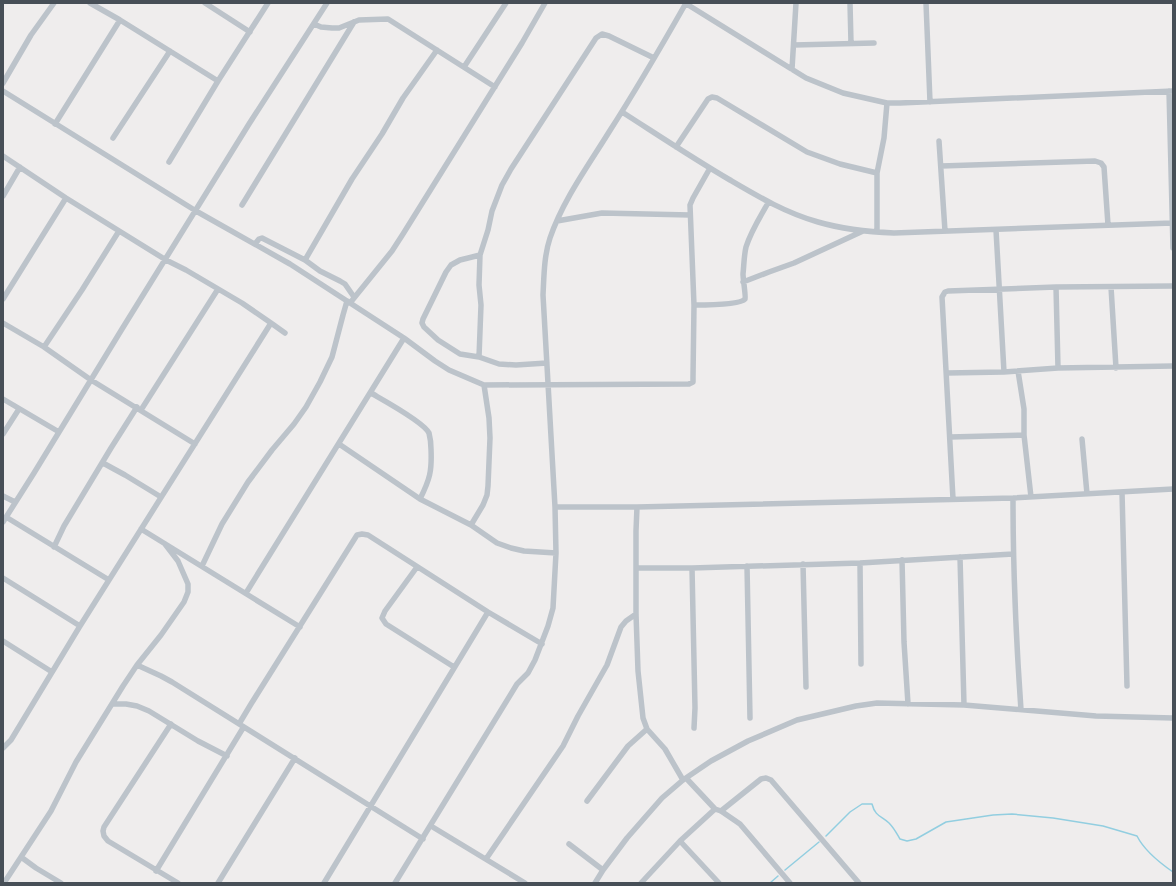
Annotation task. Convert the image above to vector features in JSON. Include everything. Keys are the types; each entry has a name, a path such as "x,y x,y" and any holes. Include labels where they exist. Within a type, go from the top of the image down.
{"street":[{"path":"3,84 31,35 54,3"},
{"path":"90,3 218,81"},
{"path":"205,3 250,32"},
{"path":"169,162 218,81 268,3"},
{"path":"110,580 4,519 34,473 249,124 327,3"},
{"path":"464,67 506,3"},
{"path":"202,566 222,524 248,482 294,424 306,407 320,382 332,357 348,302 354,297 392,251 522,43 545,3"},
{"path":"395,883 517,684 528,673 542,644 548,626 553,608 556,553 555,507 543,295 544,269 550,240 570,194 622,112 685,3 806,78 843,93 887,103 1171,91 1173,248"},
{"path":"792,69 796,3"},
{"path":"850,3 851,43"},
{"path":"926,3 930,102"},
{"path":"314,24 321,27 339,28 359,20 388,19 494,87"},
{"path":"55,124 120,20"},
{"path":"242,205 354,22"},
{"path":"479,357 481,305 479,286 480,255 492,211 508,174 596,38 602,34 609,36 654,58"},
{"path":"794,44 874,43"},
{"path":"305,260 365,158 382,134 403,98 437,50"},
{"path":"113,138 170,51"},
{"path":"3,91 156,184 196,211 290,264 404,338 449,370 484,385 689,384 692,382 694,377 694,305 690,215 691,202 710,168"},
{"path":"676,147 708,100 712,97 717,98 807,152 840,164 877,173"},
{"path":"877,232 877,173 884,138 887,103"},
{"path":"622,112 768,203 819,222 864,231 904,233 1172,222"},
{"path":"939,141 945,231"},
{"path":"3,156 66,198 166,260 242,303 285,333"},
{"path":"941,166 1095,161 1101,163 1104,167 1108,225"},
{"path":"3,196 20,167"},
{"path":"3,299 66,198"},
{"path":"694,305 728,304 745,299 746,295 743,282 746,249 749,239 768,203"},
{"path":"557,221 602,213 690,215"},
{"path":"996,230 1004,372"},
{"path":"44,347 119,231"},
{"path":"743,282 794,264 864,231"},
{"path":"255,244 258,239 262,238 305,260 320,271 345,284 354,297"},
{"path":"480,255 451,264 422,323 424,327 438,340 460,354 479,357 499,364 516,365 547,363"},
{"path":"1111,286 1116,368"},
{"path":"953,500 942,297 945,292 1056,287 1173,286"},
{"path":"1056,287 1058,368"},
{"path":"54,547 64,526 111,448 184,343 218,289"},
{"path":"3,323 44,347 91,380 195,444"},
{"path":"3,748 11,740 80,626 271,323"},
{"path":"246,593 404,338"},
{"path":"947,373 1004,372 1058,368 1173,366"},
{"path":"1018,371 1024,409 1024,435 1030,497"},
{"path":"471,525 483,505 487,495 488,486 490,438 489,418 484,385"},
{"path":"371,392 421,424 429,433 431,446 430,474 420,499"},
{"path":"3,399 59,432"},
{"path":"3,434 19,409"},
{"path":"950,436 1024,435"},
{"path":"1082,438 1087,494"},
{"path":"339,444 420,499 471,525 497,543 524,551 556,553"},
{"path":"103,462 161,497"},
{"path":"555,507 637,507 953,500 1173,489"},
{"path":"1122,492 1127,686"},
{"path":"3,496 15,502"},
{"path":"1013,498 1013,554 1017,662 1021,710"},
{"path":"637,507 636,614 638,671 642,718 647,729 665,749 684,779 715,809 721,811 740,824 786,882"},
{"path":"141,529 300,627"},
{"path":"156,871 227,756 251,704 357,535 368,535 488,612 542,644"},
{"path":"4,883 51,811 76,762 112,704 137,665 176,615 184,602 188,592 188,584 178,561 165,544"},
{"path":"636,568 692,568 860,563 1013,554"},
{"path":"960,557 964,705"},
{"path":"902,560 904,642 908,704"},
{"path":"860,563 861,664"},
{"path":"803,564 806,687"},
{"path":"747,566 750,718"},
{"path":"417,567 385,611 382,618 386,624 454,667"},
{"path":"692,568 695,708 694,728"},
{"path":"3,578 80,626"},
{"path":"324,883 488,612"},
{"path":"486,859 563,746 607,665 621,627 626,621 636,614"},
{"path":"3,641 52,672"},
{"path":"137,665 161,676 423,839"},
{"path":"595,883 627,838 662,798 684,779 711,761 748,740 798,720 877,703 964,705 1096,716 1173,718"},
{"path":"112,704 137,706 149,711 198,741 227,756"},
{"path":"171,724 129,787 103,831 104,836 108,840 156,871 178,883"},
{"path":"587,801 628,746 647,729"},
{"path":"218,883 295,758"},
{"path":"721,811 761,779 766,778 770,780 859,883"},
{"path":"641,883 680,841 715,809"},
{"path":"431,826 525,883"},
{"path":"680,841 719,883"},
{"path":"568,844 603,870"},
{"path":"21,857 61,883"},
{"path":"709,883 714,878"}],"waterway":[{"path":"826,836 850,812 862,804 872,804 873,808 891,825 900,839 907,841 916,839 946,822 993,815 1012,814 1053,818 1103,826 1137,836 1148,851 1173,872"},
{"path":"785,870 819,842"},
{"path":"770,883 778,876"}]}
